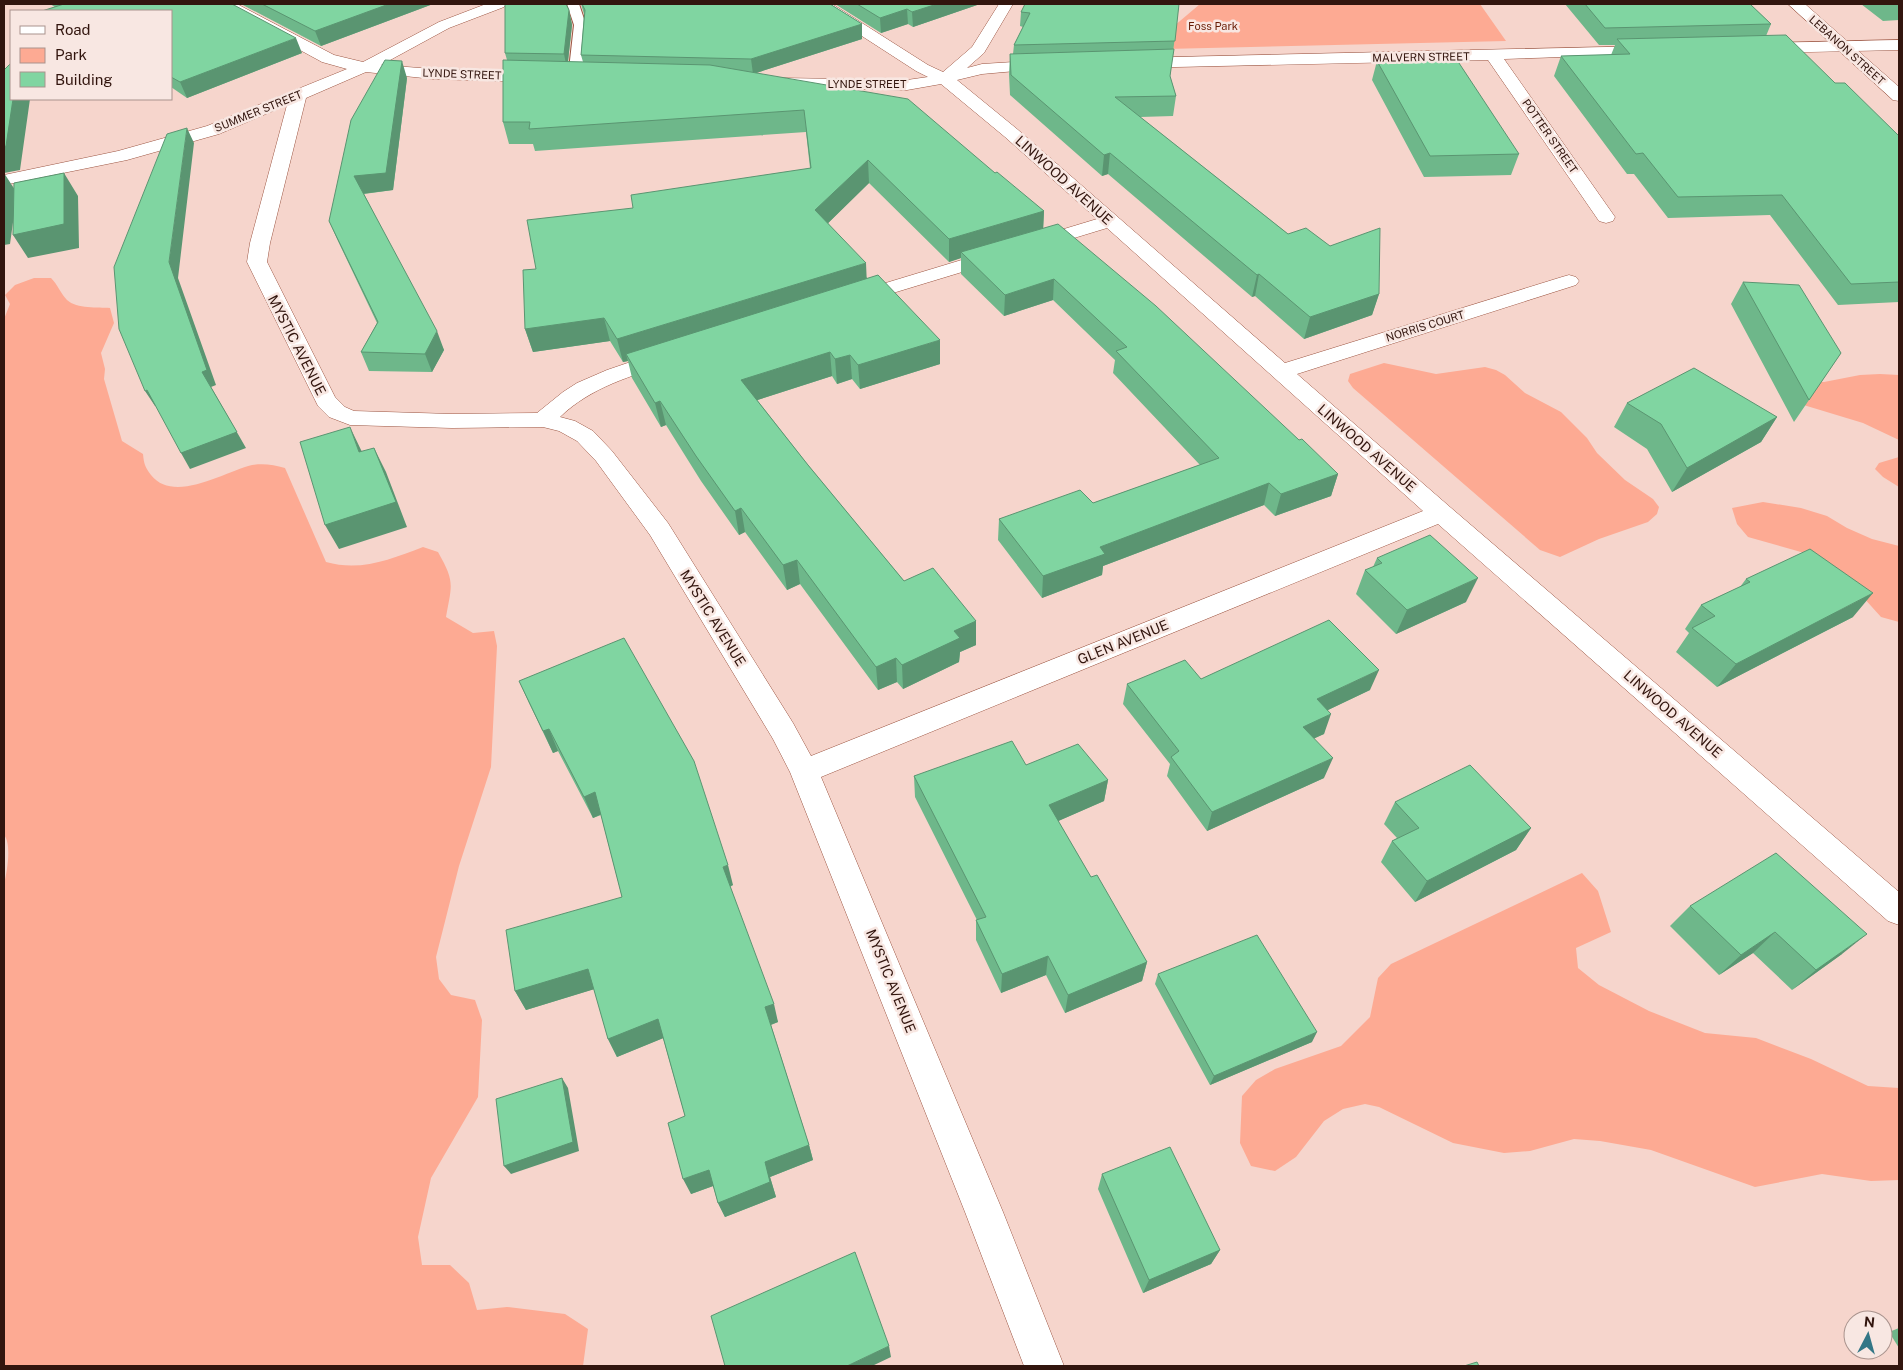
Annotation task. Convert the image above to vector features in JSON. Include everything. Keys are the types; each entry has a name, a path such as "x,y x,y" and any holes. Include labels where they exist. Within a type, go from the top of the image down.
{"street":[{"name":"LYNDE STREET","path":"226,4 328,59 365,67 411,72 594,78"},
{"name":"SUMMER STREET","path":"4,180 120,156 170,144 213,130 365,67 444,25 499,4"},
{"name":"LINWOOD AVENUE","path":"822,4 922,68 944,78 1012,132 1280,372 1899,911"},
{"name":"LYNDE STREET","path":"766,83 907,85 944,78 978,50 1006,4"},
{"name":"LEBANON STREET","path":"1796,4 1899,96"},
{"path":"1746,49 1899,45"},
{"name":"MALVERN STREET","path":"1120,64 1668,51"},
{"name":"POTTER STREET","path":"1493,55 1606,217"},
{"path":"944,78 982,69 1061,65"},
{"name":"MYSTIC AVENUE","path":"298,95 257,262 326,401 341,414 359,419 543,420 567,426 585,436 604,456 659,529 783,731 804,771 984,1212 1044,1366"},
{"path":"838,304 1110,221"},
{"name":"NORRIS COURT","path":"1280,372 1569,281"},
{"path":"543,420 559,404 592,383 688,351"},
{"name":"GLEN AVENUE","path":"804,771 1441,513"}],"lane":[{"path":"572,4 580,25 575,78"}],"green space":[{"name":"Foss Park","path":"1200,4 1480,4 1506,41 1165,49 1167,32"},
{"path":"34,278 51,278 67,300 76,305 110,308 114,323 101,353 105,369 104,379 122,441 143,454 147,470 161,483 173,487 200,484 256,464 285,468 326,562 351,566 364,565 387,560 423,547 438,552 451,583 446,617 473,633 494,631 497,646 491,767 459,866 436,957 439,979 451,995 475,1000 482,1020 478,1097 431,1178 418,1237 422,1265 450,1265 469,1283 477,1310 507,1307 565,1314 588,1329 583,1366 4,1366 4,884 8,845 4,835 4,319 10,304 5,295 15,285"},
{"path":"1384,363 1436,374 1485,367 1496,370 1505,375 1525,393 1561,412 1587,438 1597,453 1625,480 1653,499 1659,507 1657,514 1648,522 1599,539 1560,557 1540,550 1353,388 1348,381 1350,374"},
{"path":"1860,375 1899,375 1899,440 1863,423 1797,403 1792,382 1824,382"},
{"path":"1899,457 1899,487 1883,477 1875,469 1879,463"},
{"path":"1763,502 1801,508 1827,516 1847,528 1872,539 1899,546 1899,622 1881,617 1844,576 1808,554 1748,537 1737,524 1732,508"},
{"path":"1582,873 1598,891 1611,932 1576,948 1578,968 1599,985 1649,1011 1705,1033 1756,1038 1811,1059 1868,1086 1899,1088 1899,1180 1871,1181 1822,1174 1755,1187 1651,1150 1600,1141 1574,1139 1530,1151 1504,1153 1453,1143 1379,1107 1365,1104 1343,1109 1324,1121 1296,1157 1275,1171 1251,1166 1240,1143 1242,1096 1256,1080 1275,1069 1341,1046 1370,1017 1378,978 1391,964"}],"building":[{"path":"64,4 232,4 296,38 180,82 172,78 172,10 45,10"},
{"path":"262,4 389,4 315,31"},
{"path":"505,4 566,4 569,10 564,54 505,53"},
{"path":"582,4 830,4 862,24 751,59 581,55 585,10"},
{"path":"857,4 937,4 912,12 907,9 880,18"},
{"path":"1025,4 1179,4 1175,41 1014,45 1030,13 1021,12"},
{"path":"1585,4 1750,4 1771,24 1605,28"},
{"path":"1786,35 1835,83 1845,83 1899,136 1899,282 1851,284 1782,195 1678,197 1643,153 1636,154 1561,56 1630,54 1617,39"},
{"path":"1174,49 1170,76 1176,96 1115,97 1288,234 1306,228 1330,246 1380,228 1379,294 1310,317 1110,153 1104,155 1011,75 1010,54"},
{"path":"385,60 402,61 386,173 354,176 437,331 425,354 361,352 378,322 329,221 351,120"},
{"path":"503,60 710,65 908,99 995,173 997,172 1044,211 949,239 868,160 815,210 866,263 617,339 604,318 525,329 523,270 536,269 527,220 633,208 631,195 811,168 804,110 529,129 530,122 503,122"},
{"path":"1457,60 1519,154 1430,156 1377,61"},
{"path":"10,64 10,100 13,100 6,146 4,147 4,70"},
{"path":"187,128 169,262 207,370 202,372 237,432 181,453 147,390 145,391 119,329 114,267 167,134"},
{"path":"64,173 64,224 13,235 14,183"},
{"path":"1058,224 1156,306 1338,474 1281,494 1269,483 1100,547 1105,554 1043,576 999,519 1080,490 1093,503 1219,458 1116,351 1127,347 1054,279 1005,295 961,252"},
{"path":"878,275 940,340 858,365 850,355 835,359 830,352 741,380 904,581 933,568 976,621 954,631 960,638 902,665 896,658 876,667 797,560 783,565 741,508 735,511 660,401 655,403 626,354"},
{"path":"1743,282 1799,285 1841,353 1809,400"},
{"path":"1694,368 1777,417 1687,468 1661,424 1627,403"},
{"path":"350,427 359,452 374,448 396,502 325,525 300,442"},
{"path":"1430,535 1478,578 1407,610 1365,570 1382,563 1377,558"},
{"path":"1810,549 1873,593 1736,664 1692,628 1715,616 1701,605 1750,582 1746,579"},
{"path":"1329,620 1379,670 1317,699 1331,714 1303,727 1333,758 1212,812 1171,757 1179,751 1127,684 1185,660 1201,679"},
{"path":"624,638 694,761 728,865 723,867 774,1004 765,1007 809,1145 765,1162 770,1182 718,1203 709,1170 683,1179 668,1123 685,1116 658,1019 608,1039 588,969 515,991 506,930 622,897 595,792 584,797 549,729 543,731 519,681"},
{"path":"1012,741 1026,765 1078,744 1108,780 1049,805 1091,877 1097,875 1147,962 1068,995 1048,956 1002,974 976,920 986,917 914,776"},
{"path":"1470,765 1531,828 1427,881 1392,841 1419,828 1395,802"},
{"path":"1776,853 1867,934 1816,970 1775,932 1741,955 1690,906"},
{"path":"1257,935 1317,1032 1214,1076 1158,974"},
{"path":"562,1078 573,1142 504,1166 496,1099"},
{"path":"1170,1147 1220,1250 1149,1280 1102,1174"},
{"path":"855,1252 889,1346 847,1366 725,1366 711,1316"},
{"path":"1477,1362 1479,1366 1464,1366"}]}
